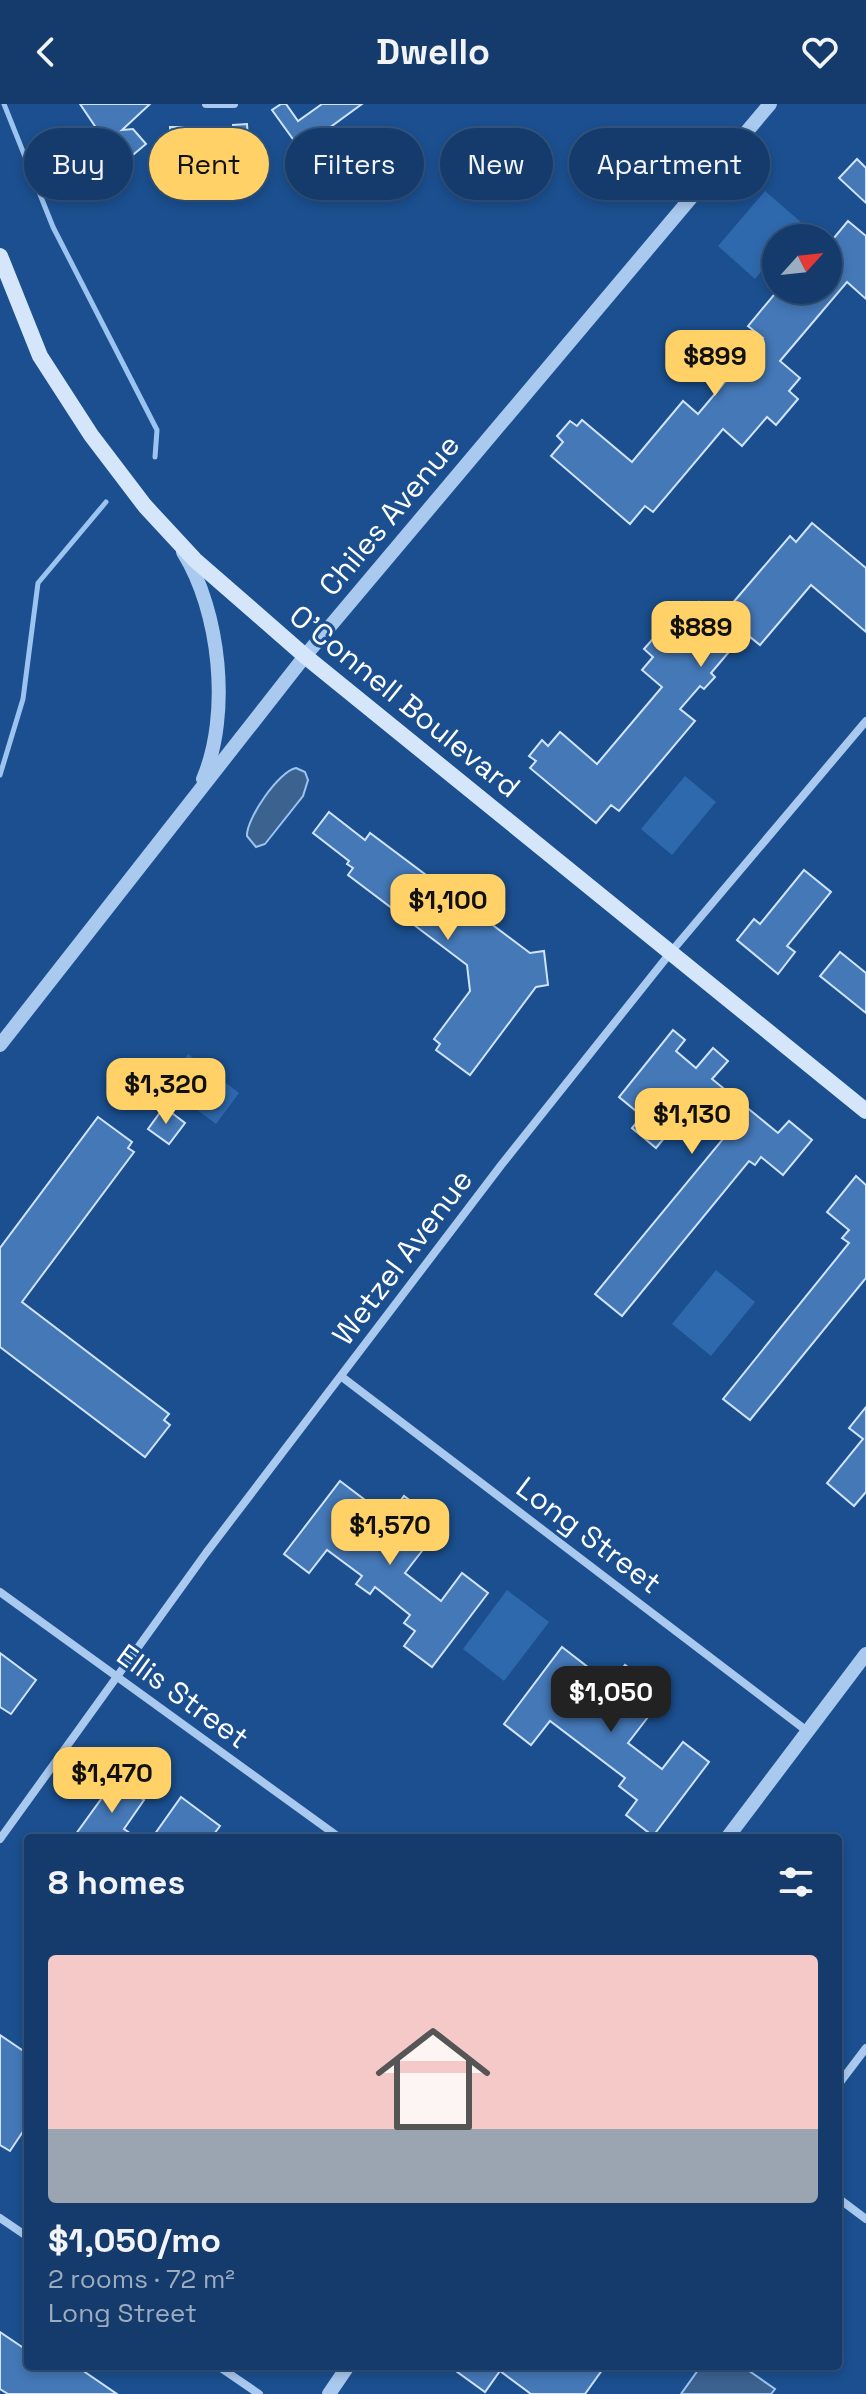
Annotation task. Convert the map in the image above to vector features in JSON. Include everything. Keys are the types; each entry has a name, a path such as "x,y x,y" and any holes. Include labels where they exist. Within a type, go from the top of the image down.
{"main road":[{"name":"O'Connell Boulevard","path":"0,256 40,356 91,435 174,539 244,606 866,1111"}],"street":[{"path":"206,104 234,104"},
{"name":"Chiles Avenue","path":"0,1045 305,656 765,106"},
{"path":"174,539 201,586 215,646 216,693 211,748 197,792"},
{"name":"Wetzel Avenue","path":"0,1839 115,1677 502,1164 671,952 866,721"},
{"name":"Long Street","path":"342,1377 807,1731"},
{"name":"Ellis Street","path":"0,1592 334,1834"},
{"path":"730,1834 866,1654"},
{"path":"842,2080 866,2048"},
{"path":"842,2201 866,2219"},
{"path":"0,2218 24,2234"},
{"path":"224,2370 259,2394"},
{"path":"329,2394 345,2370"}],"shaded area":[{"path":"770,195 802,223 762,224 762,271 755,279 718,246 757,200 770,200"},
{"path":"296,768 305,772 308,780 303,796 265,844 256,847 247,836 252,819 273,786"},
{"path":"685,776 716,802 672,855 641,829"},
{"path":"188,1054 239,1093 216,1124 164,1085"},
{"path":"716,1270 755,1302 711,1356 672,1324"},
{"path":"507,1590 549,1622 504,1681 463,1649"},
{"path":"698,2370 748,2370 775,2389 771,2394 681,2394"}],"building":[{"path":"80,104 150,104 124,128 96,128"},
{"path":"286,104 298,121 322,104 362,104 329,128 285,128 272,110"},
{"path":"247,124 247,128 233,128 233,125"},
{"path":"133,129 146,144 133,155"},
{"path":"857,159 866,168 866,203 839,178"},
{"path":"848,221 866,236 866,299 847,282 842,288 842,228"},
{"path":"766,304 828,304 780,361 800,378 789,391 798,399 776,425 767,417 742,446 723,429 653,512 645,506 630,524 551,456 563,442 557,436 570,421 577,426 582,420 632,462 683,401 698,414 730,376 726,372 736,360 741,364 763,338 748,326"},
{"path":"812,523 866,568 866,632 811,585 760,645 745,633 711,673 715,677 704,689 700,686 680,709 695,721 619,811 611,805 596,823 530,768 536,761 529,756 542,740 548,746 560,732 597,764 662,687 642,670 653,657 644,649 666,624 675,631 699,602 719,619 790,536 796,542"},
{"path":"329,812 365,840 370,833 530,953 544,951 548,985 536,987 470,1075 436,1050 440,1044 434,1039 470,991 467,965 348,875 353,868 347,864 349,861 313,833"},
{"path":"804,870 831,892 787,946 795,952 778,974 737,940 754,919 760,924"},
{"path":"840,952 866,973 866,1013 820,976"},
{"path":"673,1030 685,1040 676,1051 696,1068 713,1048 728,1061 712,1079 778,1133 789,1121 812,1140 783,1175 761,1157 755,1165 749,1161 622,1316 595,1294 728,1133 692,1104 656,1148 632,1128 642,1116 619,1097"},
{"path":"164,1107 185,1123 169,1144 148,1129"},
{"path":"98,1117 132,1142 128,1148 134,1152 22,1302 169,1414 164,1420 170,1425 145,1457 0,1347 0,1248"},
{"path":"856,1176 866,1185 866,1278 750,1420 723,1399 849,1243 842,1238 849,1230 827,1212"},
{"path":"866,1407 866,1492 854,1506 827,1483 863,1439 849,1428"},
{"path":"340,1481 365,1500 345,1527 368,1544 404,1496 442,1525 405,1573 441,1601 462,1573 488,1593 432,1667 404,1646 415,1631 404,1623 410,1615 375,1587 370,1594 356,1584 362,1576 327,1550 309,1573 284,1554"},
{"path":"562,1647 589,1668 568,1696 589,1712 625,1665 665,1695 628,1743 662,1769 683,1742 709,1762 655,1834 650,1834 626,1815 637,1800 619,1786 625,1778 550,1721 531,1745 504,1724"},
{"path":"0,1653 36,1680 11,1714 0,1707"},
{"path":"115,1780 144,1800 124,1829 131,1834 76,1834"},
{"path":"181,1797 220,1826 214,1834 155,1834"},
{"path":"0,2035 24,2051 24,2130 10,2151 0,2145"},
{"path":"0,2332 24,2348 24,2370 82,2370 117,2394 8,2394 0,2389"},
{"path":"455,2370 602,2370 585,2394 531,2394 500,2371 485,2392"}],"waterway":[{"path":"4,104 53,227 157,430 155,457"},
{"path":"0,775 23,699 38,583 106,502"}]}
